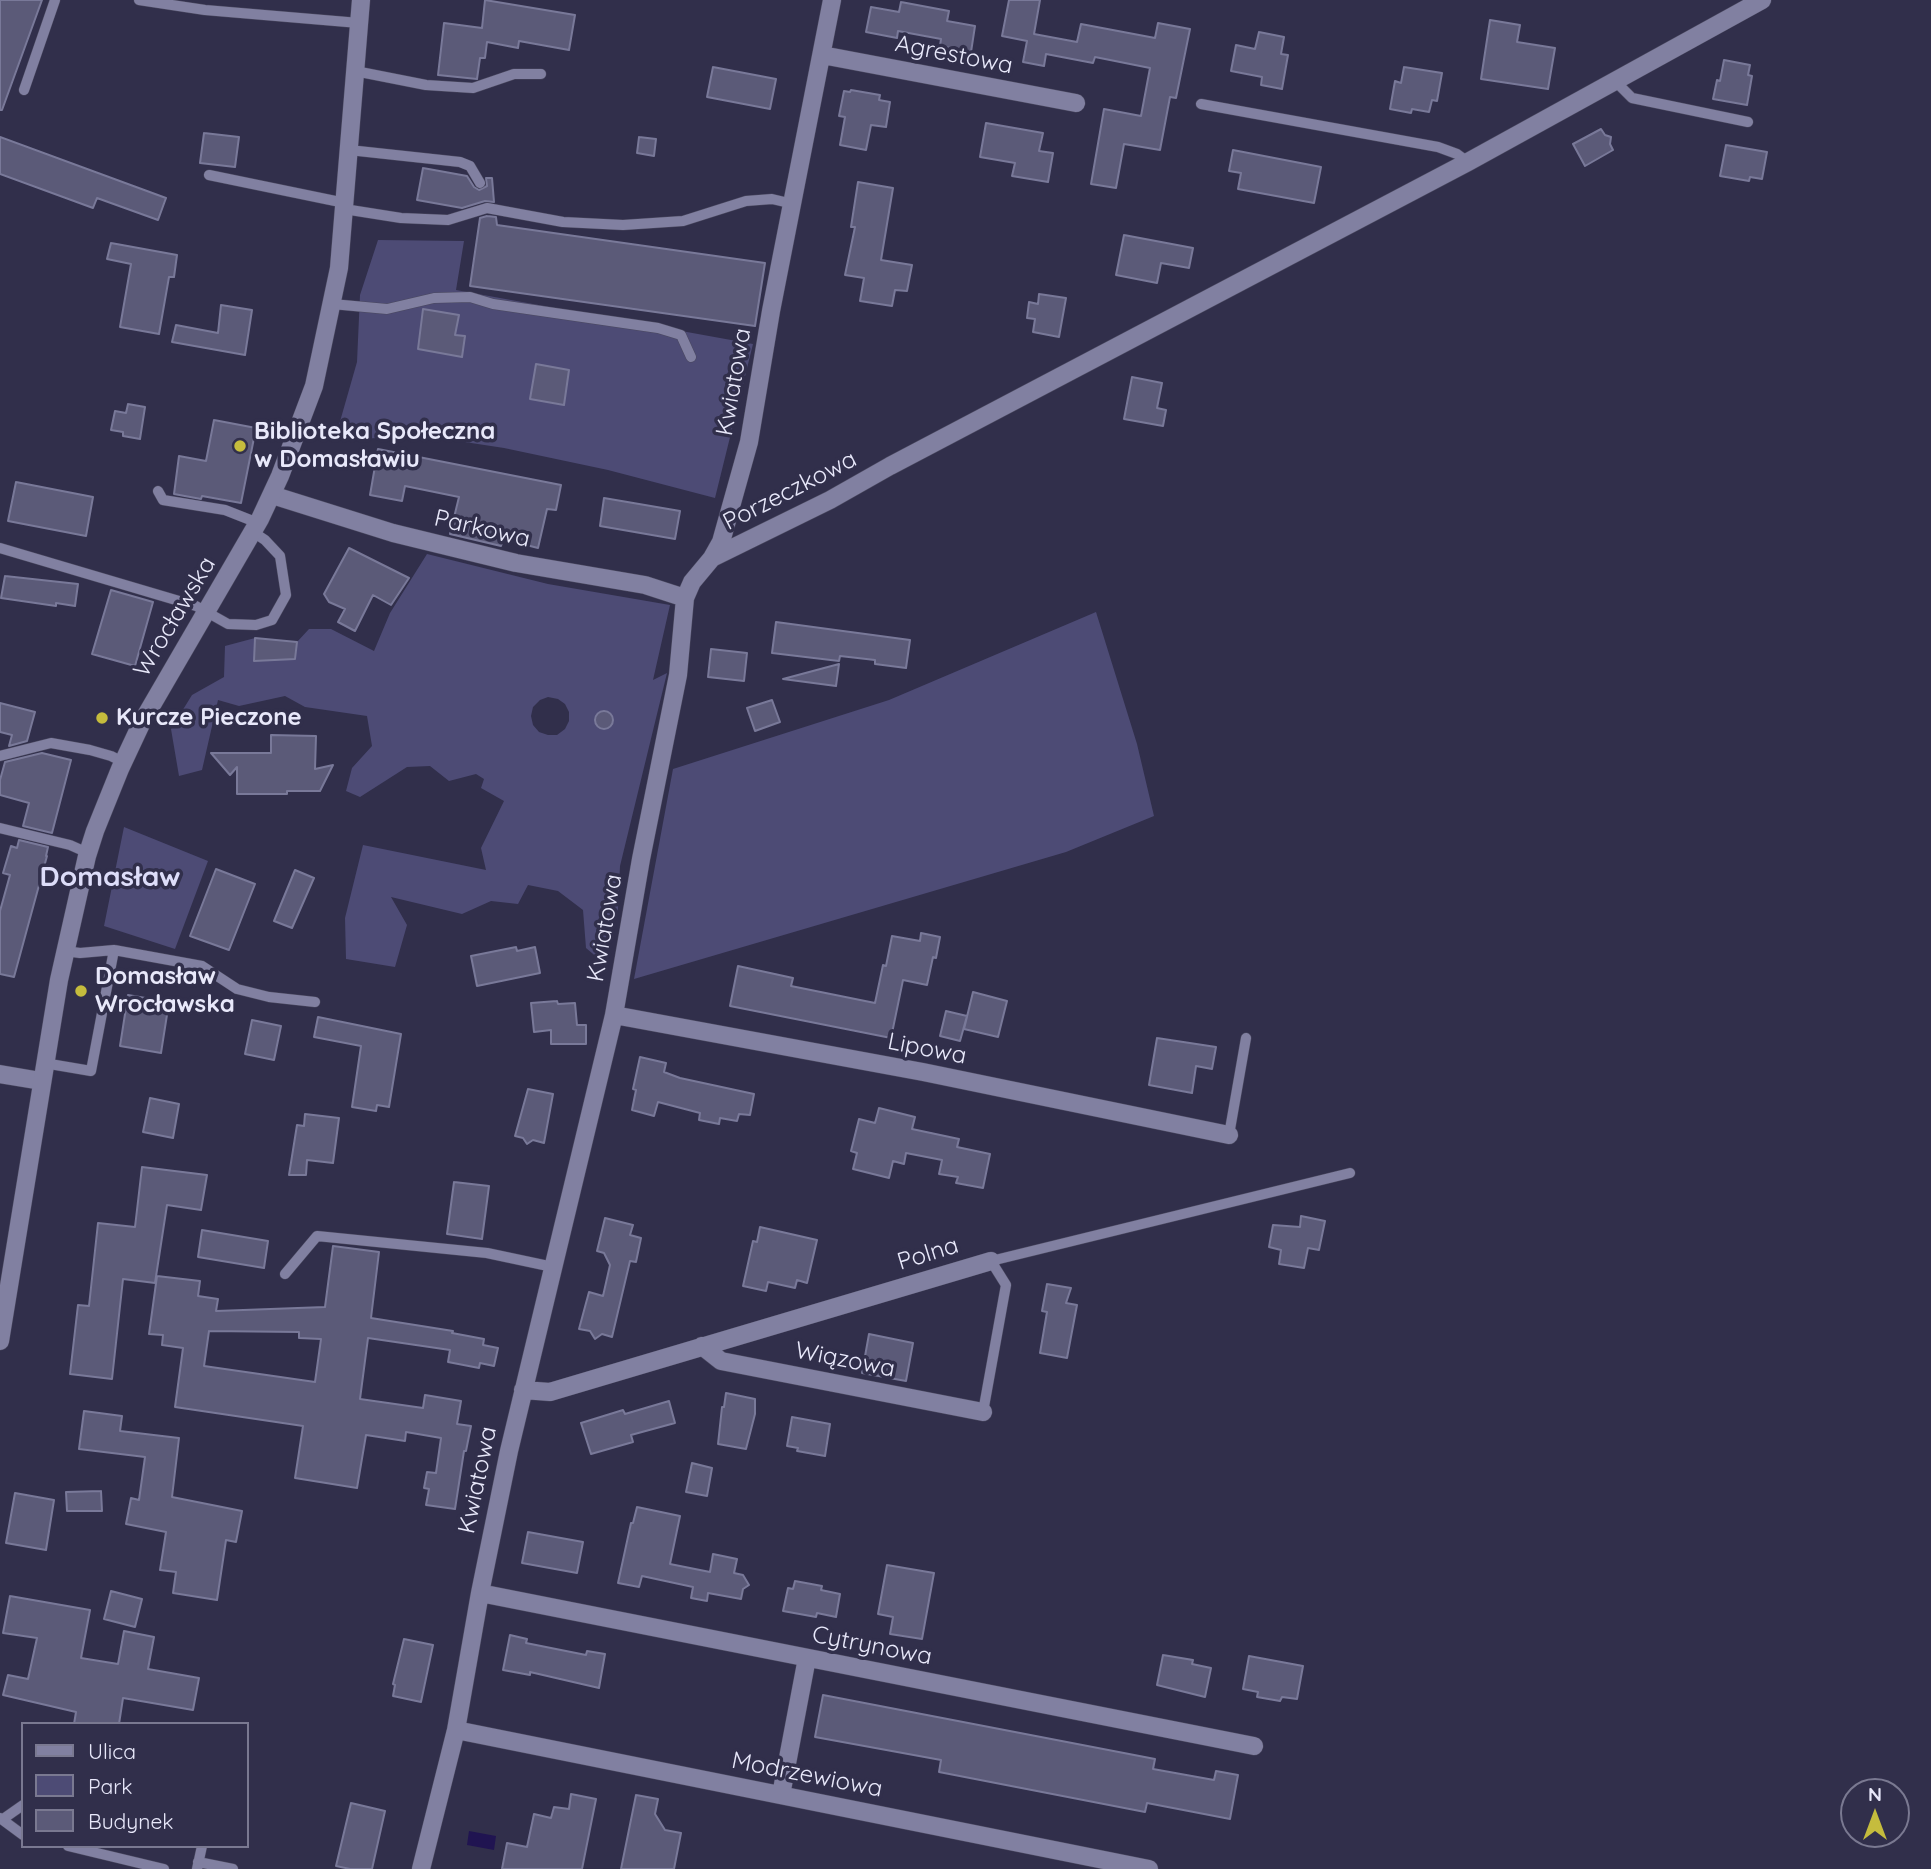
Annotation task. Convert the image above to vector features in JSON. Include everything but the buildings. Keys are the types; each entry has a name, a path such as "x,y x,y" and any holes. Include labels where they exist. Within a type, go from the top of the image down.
{"street":[{"name":"Wrocławska","path":"0,1341 44,1063 65,951 88,853 123,762 159,690 207,612 272,495 314,386 339,268 361,0"},
{"name":"Kwiatowa","path":"421,1869 456,1730 480,1593 523,1390 614,1015 678,675 685,598 692,582 712,558 721,542 749,442 771,311 832,0"},
{"name":"Porzeczkowa","path":"712,558 830,500 1468,162 1762,0"},
{"name":"Agrestowa","path":"822,55 1076,103"},
{"name":"Parkowa","path":"272,495 393,533 516,563 645,585 685,598"},
{"name":"Lipowa","path":"614,1015 923,1072 1229,1135"},
{"path":"0,1074 41,1081"},
{"name":"Polna","path":"523,1390 550,1392 991,1261"},
{"name":"Wiązowa","path":"702,1346 721,1361 983,1412"},
{"name":"Cytrynowa","path":"480,1593 1254,1746"},
{"path":"781,1795 807,1658"},
{"name":"Modrzewiowa","path":"456,1730 1149,1869"}],"lane":[{"path":"24,90 55,0"},
{"path":"139,0 205,10 359,23"},
{"path":"355,71 426,85 473,88 514,74 541,74"},
{"path":"1615,81 1632,99 1748,122"},
{"path":"1201,104 1438,146 1468,162"},
{"path":"349,150 460,162 470,166 480,183"},
{"path":"209,175 401,218 448,220 487,208 563,222 623,225 683,221 746,201 772,199 793,204"},
{"path":"332,304 387,309 433,298 470,297 493,304 658,328 681,335 691,357"},
{"path":"0,548 190,604 228,624 256,625 272,620 286,595 280,556 256,527 225,510 163,500 159,491"},
{"path":"0,756 51,744 90,750 123,762"},
{"path":"0,828 70,845 88,853"},
{"path":"44,1063 91,1071 114,950"},
{"path":"65,951 80,953 114,950 202,966 237,989 269,997 315,1002"},
{"path":"1229,1135 1246,1038"},
{"name":"Polna","path":"991,1261 1350,1173"},
{"path":"285,1274 317,1237 487,1253 553,1267"},
{"path":"983,1412 1006,1285 991,1261"},
{"path":"21,1806 1,1819 21,1834"},
{"path":"76,1848 164,1869"},
{"path":"202,1848 198,1866 233,1869"}],"green space":[{"path":"378,240 464,241 456,290 753,344 715,498 608,470 504,448 432,437 335,439 357,362 360,295"},
{"path":"427,554 548,584 670,605 653,680 667,673 620,866 618,909 599,959 586,948 583,910 558,891 528,885 518,904 491,901 462,914 391,897 407,925 395,967 346,959 345,918 363,845 486,870 481,848 504,801 481,788 484,779 476,774 449,781 430,766 407,767 360,797 346,791 352,768 372,746 367,716 305,707 285,696 239,706 218,700 202,770 179,776 171,729 192,695 224,677 225,646 255,638 255,661 295,659 297,642 309,629 331,629 374,651 390,613","holes":["548,697 565,704 569,712 565,729 557,735 539,732 533,725 533,707"]},
{"path":"1096,612 1137,744 1154,816 1066,852 634,979 673,769 889,700"},
{"path":"124,827 208,861 175,949 104,926"}],"shaded area":[{"path":"469,1831 496,1836 494,1850 467,1845"}],"place":[{"name":"Biblioteka Społeczna w Domasławiu","path":"240,446"},
{"name":"Kurcze Pieczone","path":"102,718"},
{"name":"Domasław Wrocławska","path":"81,991"}],"district":[{"name":"Domasław","path":"110,878"}]}
